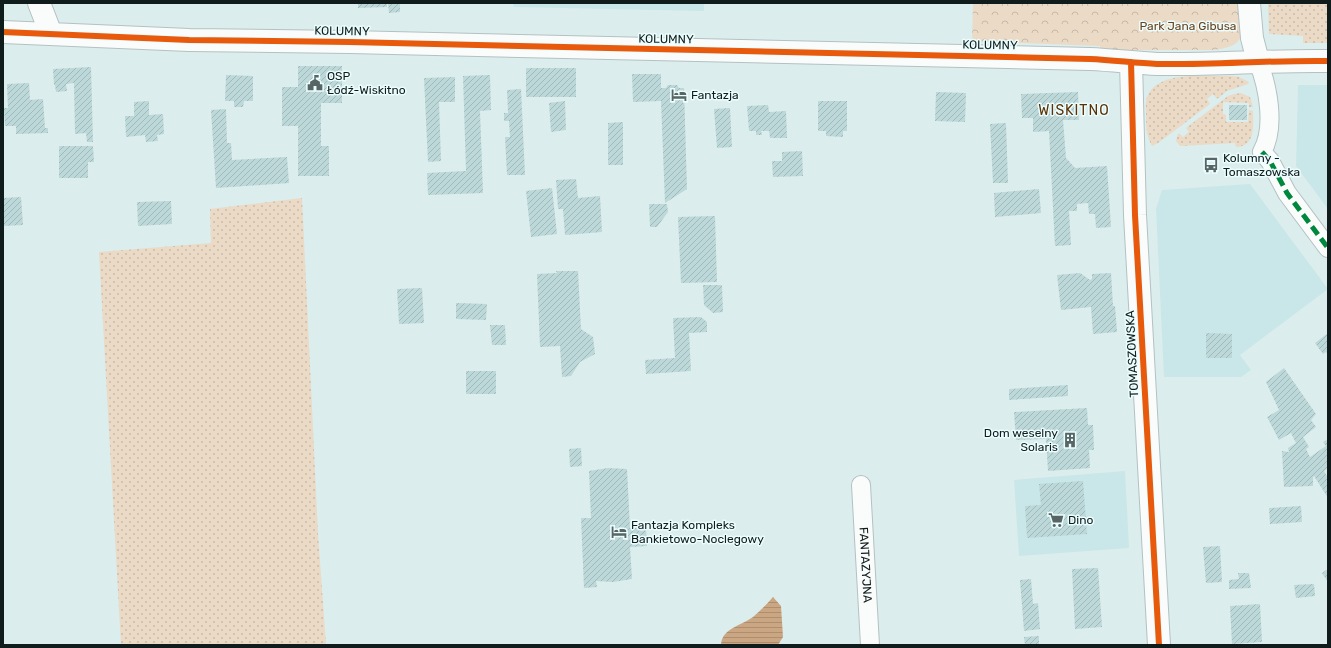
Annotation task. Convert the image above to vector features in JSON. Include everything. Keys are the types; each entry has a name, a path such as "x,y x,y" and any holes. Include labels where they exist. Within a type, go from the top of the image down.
{"street":[{"path":"39,3 51,34"},
{"path":"1249,3 1252,38 1266,84 1269,100 1269,132 1266,145 1262,152 1270,161 1287,193 1328,248"},
{"name":"KOLUMNY","path":"3,32 189,40 1090,59 1158,64 1258,61 1328,61"},
{"name":"TOMASZOWSKA","path":"1131,62 1134,215 1159,645"},
{"name":"FANTAZYJNA","path":"861,485 870,645"}],"shaded area":[{"path":"513,3 704,3 704,11 514,7"},
{"path":"1298,85 1328,85 1328,209 1296,166"},
{"path":"1250,184 1328,289 1240,355 1251,370 1241,377 1164,377 1156,209 1162,190"},
{"path":"1125,471 1129,548 1019,556 1014,480"},
{"path":"773,597 781,606 783,637 778,645 721,645 722,639 728,631 753,617"}],"green space":[{"name":"Park Jana Gibusa","path":"973,3 1242,3 1243,30 1238,41 1233,45 1213,50 1101,50 1100,46 972,41"},
{"path":"1268,3 1328,3 1328,43 1303,43 1303,36 1269,34"},
{"path":"1186,76 1239,77 1249,82 1248,84 1227,91 1217,99 1213,94 1207,99 1210,104 1152,146 1147,130 1146,104 1147,97 1154,87 1173,78"},
{"path":"1241,93 1250,97 1253,107 1249,107 1249,103 1223,102 1223,114 1226,115 1226,122 1248,122 1249,110 1253,111 1253,129 1247,143 1236,147 1235,143 1180,146 1176,141 1179,133 1183,137 1189,132 1186,128 1228,96"},
{"path":"302,198 318,534 326,645 121,645 99,252 211,243 210,209"}],"building":[{"path":"358,3 387,3 387,7 358,8"},
{"path":"388,3 400,3 400,12 389,13"},
{"path":"298,66 342,66 342,103 321,103 321,146 329,146 329,176 298,176 298,126 282,126 282,87 298,87"},
{"path":"91,67 93,142 87,142 86,133 75,134 74,83 66,84 67,91 56,92 53,69"},
{"path":"526,68 576,68 576,97 526,97"},
{"path":"632,74 661,74 661,88 666,88 668,85 677,85 679,88 684,88 687,189 665,203 661,101 633,102"},
{"path":"226,75 253,76 253,101 244,101 243,107 234,107 234,101 225,101"},
{"path":"490,75 491,110 480,111 483,193 428,195 427,173 466,171 463,76"},
{"path":"455,77 455,102 439,102 441,161 428,162 424,78"},
{"path":"29,83 30,100 43,99 45,128 48,128 48,133 16,134 16,126 5,126 4,108 8,108 7,84"},
{"path":"521,89 525,175 507,175 505,137 510,137 509,121 504,121 504,113 508,113 507,90"},
{"path":"936,92 966,93 965,122 935,121"},
{"path":"1078,92 1079,120 1063,120 1066,158 1075,168 1107,166 1111,227 1096,228 1095,214 1089,214 1088,203 1077,204 1077,211 1069,211 1071,245 1055,246 1049,131 1033,132 1033,118 1022,118 1021,94"},
{"path":"149,101 149,115 163,114 164,134 157,135 158,141 146,142 145,135 126,137 125,116 134,116 134,102"},
{"path":"565,101 566,130 551,132 549,103"},
{"path":"818,101 847,101 847,131 843,131 843,137 826,136 826,131 818,131"},
{"path":"768,105 769,112 786,111 787,138 770,138 769,131 761,131 762,135 756,135 756,131 749,131 747,106"},
{"path":"1229,105 1247,105 1247,120 1229,120"},
{"path":"730,108 732,147 717,148 714,109"},
{"path":"226,109 227,143 231,143 232,160 287,157 289,183 216,188 211,110"},
{"path":"623,122 623,165 608,165 608,123"},
{"path":"1006,123 1008,183 993,183 990,124"},
{"path":"59,146 93,146 94,162 88,162 88,178 59,178"},
{"path":"802,151 803,176 773,177 772,161 782,161 782,152"},
{"path":"576,179 578,198 600,196 602,232 565,235 563,209 558,209 556,180"},
{"path":"552,188 557,234 531,237 526,191"},
{"path":"1039,189 1041,213 995,217 994,193"},
{"path":"21,197 23,225 3,226 3,198"},
{"path":"171,201 172,224 138,226 137,202"},
{"path":"649,204 667,204 668,212 657,227 650,227"},
{"path":"715,216 717,282 681,283 678,217"},
{"path":"556,271 578,271 581,329 593,337 595,354 580,362 571,376 562,377 560,346 540,347 537,274 557,273"},
{"path":"1080,273 1090,280 1092,279 1092,274 1111,273 1113,306 1115,306 1117,332 1093,334 1091,307 1061,310 1057,275"},
{"path":"703,285 722,285 723,312 713,313 704,305"},
{"path":"422,288 424,323 399,324 397,289"},
{"path":"456,303 487,304 486,320 456,319"},
{"path":"701,317 707,322 707,332 689,333 691,371 646,374 645,360 675,358 673,318"},
{"path":"490,325 505,325 506,345 492,345"},
{"path":"1206,333 1232,334 1232,358 1206,358"},
{"path":"1328,333 1328,355 1326,352 1323,354 1315,343"},
{"path":"1284,368 1316,414 1311,420 1316,427 1303,437 1309,447 1306,449 1310,457 1326,446 1323,442 1328,439 1328,468 1324,471 1328,478 1328,498 1314,476 1313,486 1284,487 1282,451 1289,452 1288,448 1296,443 1291,433 1279,440 1267,417 1279,410 1266,382"},
{"path":"466,371 496,371 496,394 466,394"},
{"path":"1068,385 1068,396 1009,400 1009,389"},
{"name":"Dom weselny Solaris","path":"1087,408 1088,425 1093,425 1094,450 1089,450 1090,468 1048,471 1046,439 1016,440 1014,412"},
{"path":"581,448 582,466 570,467 569,449"},
{"path":"608,468 627,469 630,528 646,527 647,546 630,547 632,579 613,582 596,581 597,587 584,588 581,518 591,518 589,471"},
{"name":"Dino","path":"1083,481 1087,534 1027,538 1025,506 1041,505 1039,484"},
{"path":"1301,506 1302,522 1270,524 1269,508"},
{"path":"1220,546 1222,582 1206,583 1203,547"},
{"path":"1098,568 1102,627 1075,629 1072,569"},
{"path":"1328,569 1328,582 1322,573"},
{"path":"1238,573 1249,573 1251,588 1229,589 1229,580 1239,579"},
{"path":"1031,579 1033,604 1038,603 1040,629 1024,631 1020,580"},
{"path":"1314,584 1315,596 1296,598 1294,585"},
{"path":"1260,604 1262,642 1232,644 1230,606"},
{"path":"1039,636 1039,645 1025,645 1024,637"}],"marked path":[{"path":"1262,152 1270,161 1287,193 1328,248"}],"cycle path":[{"path":"3,32 189,40 349,42 1090,59 1157,64 1328,61"},
{"path":"1131,62 1135,215 1159,645"}],"place":[{"name":"OSP Łódź-Wiskitno","path":"315,83"},
{"name":"Fantazja","path":"679,95"},
{"name":"Kolumny - Tomaszowska","path":"1211,165"},
{"name":"Dom weselny Solaris","path":"1070,440"},
{"name":"Dino","path":"1056,520"},
{"name":"Fantazja Kompleks Bankietowo-Noclegowy","path":"619,532"}],"district":[{"name":"WISKITNO","path":"1074,110"}]}
